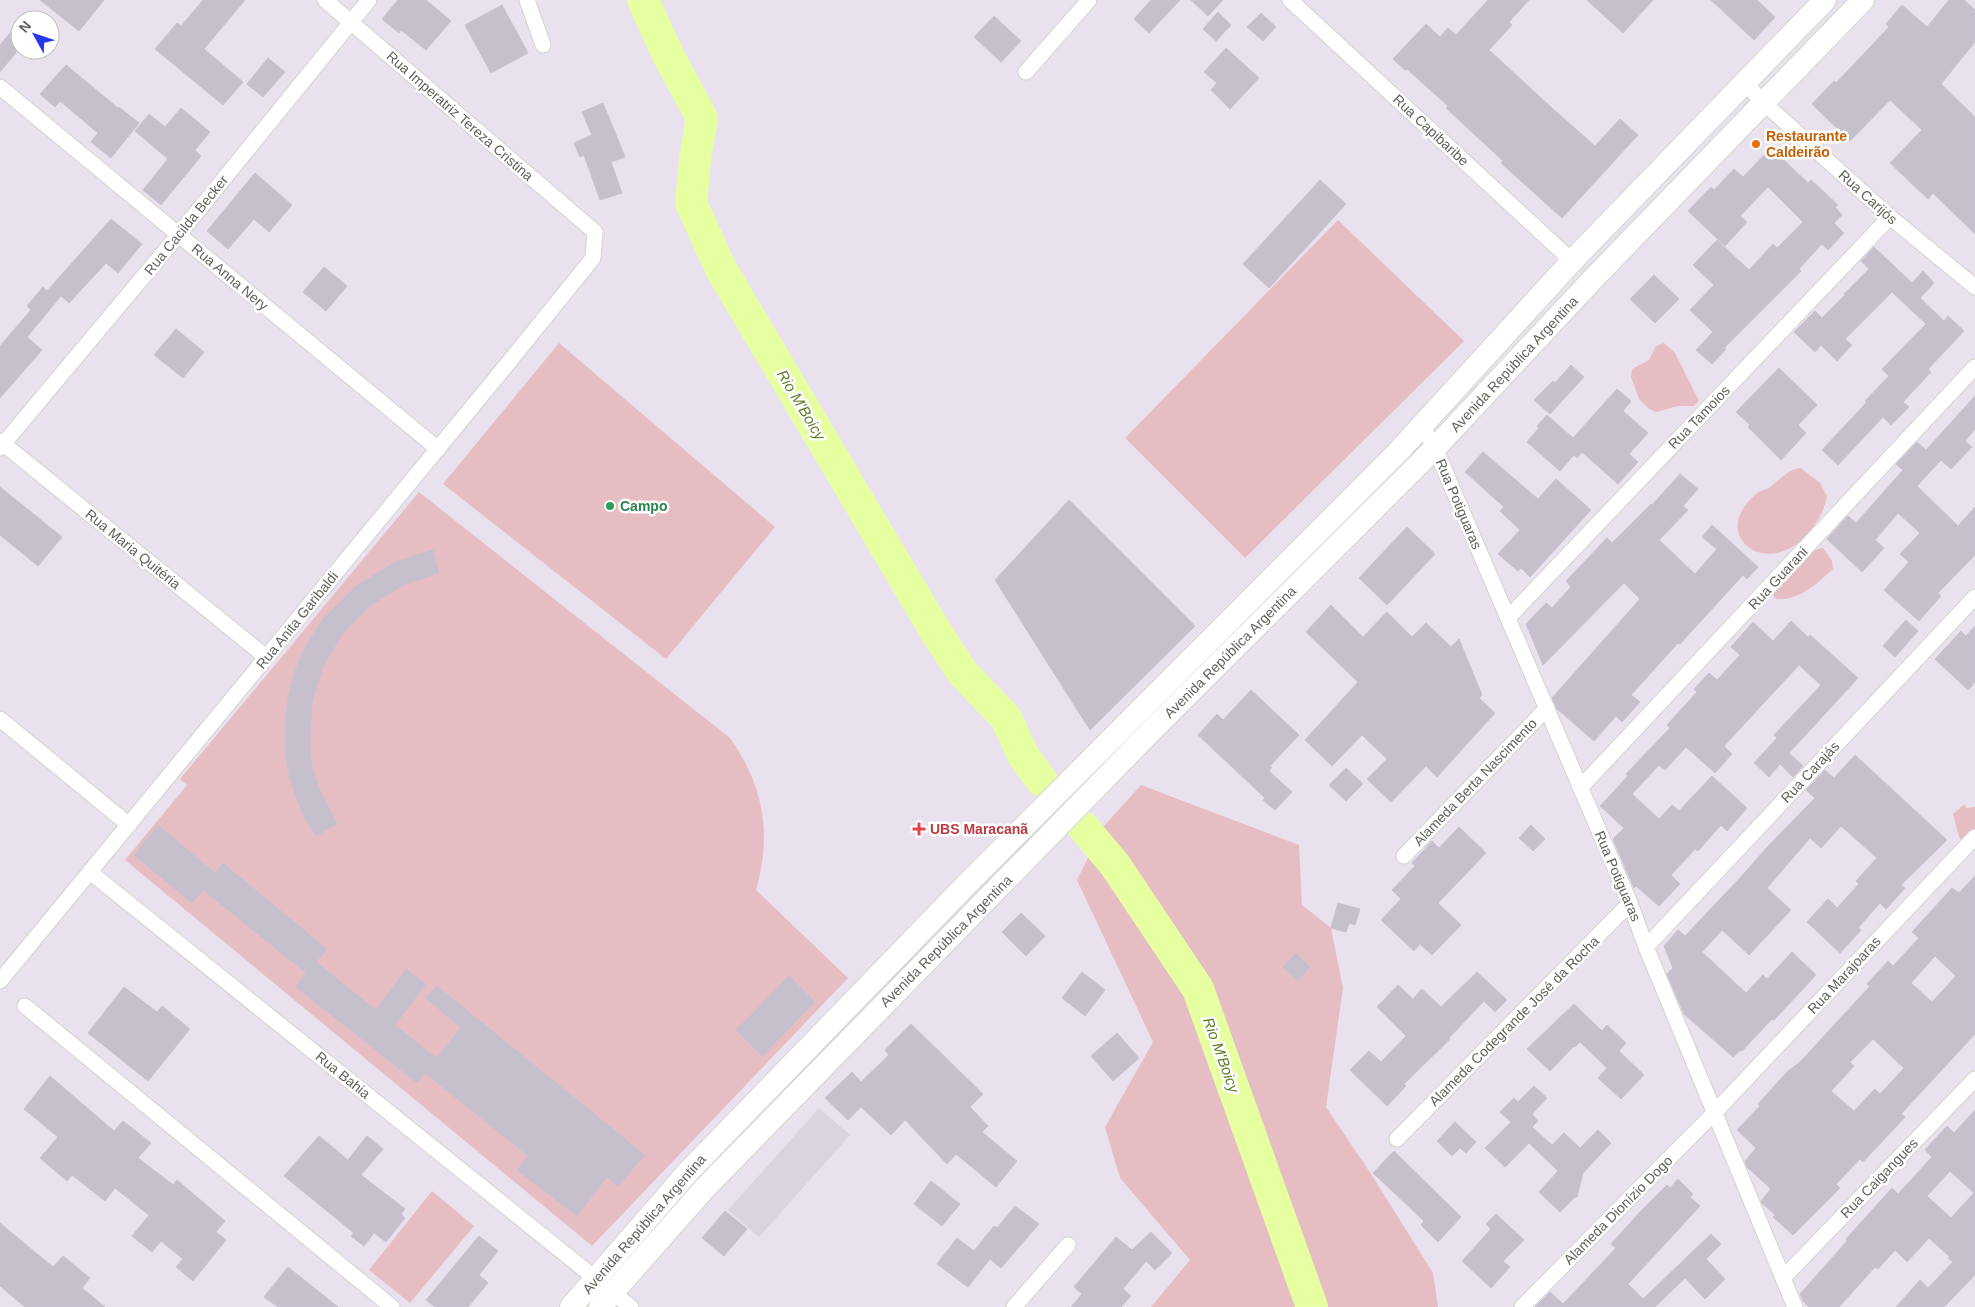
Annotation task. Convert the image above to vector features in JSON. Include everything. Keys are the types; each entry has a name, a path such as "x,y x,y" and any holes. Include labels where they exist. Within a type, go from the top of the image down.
{"main road":[{"name":"Avenida República Argentina","path":"571,1307 688,1172 967,884 1422,426 1572,261 1825,0"},
{"name":"Avenida República Argentina","path":"607,1300 705,1188 870,1017 1156,726 1435,448 1863,0"},
{"path":"1556,320 1574,279 1575,269 1572,261"}],"street":[{"name":"Rua Imperatriz Tereza Cristina","path":"325,0 595,232 593,258"},
{"name":"Rua Cacilda Becker","path":"1,444 179,234 369,0"},
{"path":"527,0 543,45"},
{"name":"Rua Capibaribe","path":"1290,0 1572,261"},
{"path":"1026,72 1082,3"},
{"name":"Rua Carijós","path":"1744,82 1764,103 1890,217 1975,287"},
{"name":"Rua Anna Nery","path":"0,87 438,449"},
{"name":"Rua Tamoios","path":"1508,618 1890,217"},
{"name":"Rua Anita Garibaldi","path":"0,981 593,258"},
{"name":"Rua Guarani","path":"1580,788 1975,367"},
{"name":"Rua Potiguaras","path":"1422,426 1435,448 1630,903 1646,947 1795,1307"},
{"name":"Rua Maria Quitéria","path":"1,444 266,658"},
{"name":"Rua Carajás","path":"1646,947 1975,597"},
{"name":"Alameda Berta Nascimento","path":"1404,856 1546,708"},
{"path":"0,719 129,825"},
{"name":"Rua Marajoaras","path":"1714,1113 1975,837"},
{"name":"Rua Bahia","path":"90,872 596,1279 607,1300"},
{"name":"Alameda Codegrande José da Rocha","path":"1397,1139 1630,903"},
{"path":"24,1006 392,1307"},
{"name":"Rua Caigangues","path":"1783,1278 1975,1079"},
{"name":"Alameda Dionízio Dogo","path":"1522,1307 1714,1113"},
{"path":"1014,1307 1068,1245"},
{"path":"607,1300 631,1307"}],"shaded area":[{"path":"1338,220 1464,341 1245,558 1125,438"},
{"name":"Campo","path":"559,343 775,527 666,659 443,484"},
{"path":"1664,343 1675,353 1699,401 1694,406 1678,406 1656,412 1649,409 1639,399 1631,377 1632,369 1649,360 1656,346"},
{"path":"1801,468 1820,483 1827,496 1823,509 1813,527 1797,544 1780,552 1764,553 1750,548 1741,539 1738,526 1742,511 1757,494 1769,488 1788,473"},
{"path":"419,492 730,738 751,774 762,811 763,849 756,890 848,978 592,1246 125,860 187,785 180,779"},
{"path":"1823,548 1832,561 1833,569 1800,594 1785,599 1776,599 1771,593 1776,586 1811,553"},
{"path":"1141,785 1299,845 1302,905 1331,928 1343,988 1326,1107 1371,1174 1433,1273 1438,1307 1151,1307 1190,1260 1120,1178 1105,1127 1153,1042 1077,880 1104,826"},
{"path":"1965,804 1966,808 1975,807 1975,850 1969,848 1961,841 1953,814"},
{"path":"819,1108 850,1135 759,1237 728,1210"},
{"path":"432,1191 474,1226 410,1303 369,1270"}],"building":[{"path":"40,0 104,0 79,31 60,16 60,10 53,10"},
{"path":"203,0 245,0 204,49 243,82 223,105 155,49 177,23 181,26"},
{"path":"398,0 426,0 451,21 426,50 401,30 399,33 382,19"},
{"path":"1151,0 1180,0 1149,33 1134,19"},
{"path":"1191,0 1223,0 1208,16"},
{"path":"1488,0 1529,0 1509,22 1512,25 1489,50 1552,108 1595,146 1620,119 1638,135 1562,218 1501,163 1503,161 1446,108 1448,106 1393,59 1426,24 1440,37 1448,28 1456,35"},
{"path":"1587,0 1653,0 1623,33"},
{"path":"1711,0 1757,0 1775,17 1754,40"},
{"path":"1949,0 1964,0 1975,10 1975,42 1941,84 1975,117 1975,234 1933,193 1928,199 1890,163 1922,130 1890,100 1850,141 1812,104 1834,81 1836,83 1889,27 1886,24 1902,5 1927,27"},
{"path":"502,5 528,53 491,73 465,25"},
{"path":"1218,12 1231,25 1216,41 1203,29"},
{"path":"1261,13 1276,27 1263,41 1247,27"},
{"path":"994,16 1021,41 1001,62 974,37"},
{"path":"10,33 10,60 0,72 0,45"},
{"path":"1226,48 1259,78 1230,109 1211,90 1217,83 1204,72"},
{"path":"268,58 285,72 263,97 247,84"},
{"path":"66,65 139,123 111,158 91,142 98,133 60,101 55,107 40,94"},
{"path":"603,103 625,157 611,162 622,193 600,200 584,155 580,157 574,143 592,135 582,112"},
{"path":"181,108 210,132 195,150 201,156 161,205 143,190 168,159 135,131 149,114 165,127"},
{"path":"1771,148 1808,183 1811,180 1838,205 1835,207 1842,215 1834,223 1844,233 1828,250 1822,244 1799,269 1801,271 1724,348 1726,349 1712,364 1696,350 1713,332 1690,310 1714,285 1693,265 1717,240 1749,270 1773,244 1777,248 1803,222 1768,187 1740,216 1747,222 1725,246 1688,211 1711,187 1714,190 1734,169 1743,177"},
{"path":"255,173 292,205 269,232 254,219 228,249 207,231"},
{"path":"1320,180 1346,204 1269,288 1243,264"},
{"path":"111,219 142,244 118,273 106,263 69,303 61,296 27,337 42,350 0,398 0,346 31,310 27,306 43,287 47,291"},
{"path":"1874,247 1912,283 1923,271 1934,283 1920,298 1944,321 1948,316 1964,331 1928,369 1931,372 1903,402 1909,407 1891,425 1883,417 1838,465 1822,450 1889,376 1882,369 1926,324 1892,292 1845,339 1852,345 1837,361 1821,345 1815,352 1794,332 1815,311 1822,318 1845,295 1869,269 1861,261"},
{"path":"324,267 347,286 326,311 303,292"},
{"path":"1654,275 1679,299 1655,323 1630,299"},
{"path":"176,329 204,352 183,378 154,355"},
{"path":"1571,365 1584,377 1550,414 1534,400 1553,381 1555,383"},
{"path":"1779,368 1817,405 1798,425 1806,433 1781,460 1748,427 1750,425 1736,412"},
{"path":"1617,389 1631,401 1623,411 1648,433 1629,454 1638,462 1618,484 1582,452 1577,458 1574,455 1560,471 1527,442 1547,415 1573,438"},
{"path":"1975,396 1975,429 1965,441 1972,447 1951,469 1941,460 1917,486 1958,526 1975,507 1975,555 1938,593 1941,596 1919,621 1884,590 1909,562 1900,554 1920,533 1898,513 1875,540 1884,548 1862,572 1827,539 1848,516 1856,523 1903,470 1896,464 1917,442 1926,450"},
{"path":"1483,452 1538,499 1556,479 1591,510 1530,577 1521,568 1518,571 1498,554 1520,530 1500,511 1504,507 1465,472"},
{"path":"1680,474 1698,489 1683,506 1688,510 1659,540 1695,574 1717,549 1702,537 1712,525 1758,567 1747,579 1743,575 1631,695 1640,702 1622,722 1616,716 1594,741 1557,709 1552,698 1640,599 1624,583 1543,665 1526,624 1546,603 1552,608 1571,587 1566,581 1607,538 1612,543 1652,505"},
{"path":"0,487 62,537 38,566 0,535"},
{"path":"1069,500 1195,626 1090,730 995,580"},
{"path":"1407,527 1435,554 1387,605 1359,578"},
{"path":"433,550 439,573 403,585 370,606 343,633 323,666 312,703 310,745 312,766 318,786 337,824 316,836 304,817 295,794 288,771 285,747 288,699 293,677 301,656 324,618 355,587 393,563"},
{"path":"1331,605 1363,637 1387,612 1412,637 1426,623 1451,647 1459,639 1482,695 1479,698 1495,713 1437,777 1426,766 1391,802 1367,779 1387,759 1362,735 1332,766 1305,740 1358,682 1306,632"},
{"path":"1906,620 1918,631 1895,657 1883,646"},
{"path":"1791,621 1808,637 1810,635 1858,678 1789,753 1803,766 1793,777 1780,764 1769,777 1754,763 1777,738 1774,735 1821,685 1799,665 1724,746 1732,754 1715,773 1686,747 1665,770 1659,765 1632,794 1659,819 1672,805 1679,811 1712,776 1747,808 1727,831 1721,825 1698,851 1695,849 1671,875 1680,884 1659,906 1636,886 1634,888 1613,839 1624,828 1600,806 1628,776 1626,774 1670,728 1667,725 1697,692 1694,689 1709,673 1717,680 1740,655 1731,647 1753,622 1773,641"},
{"path":"1975,626 1975,682 1968,690 1935,659 1961,631 1966,636"},
{"path":"1251,690 1299,735 1270,766 1272,767 1269,771 1292,792 1275,810 1263,800 1265,798 1198,735 1217,714 1223,720"},
{"path":"1855,755 1947,840 1901,885 1905,888 1886,909 1880,903 1858,928 1861,930 1840,953 1807,922 1828,899 1837,908 1859,884 1856,881 1877,858 1841,826 1821,848 1810,838 1767,888 1791,910 1749,955 1722,930 1702,952 1746,993 1763,975 1767,979 1792,952 1816,975 1774,1020 1772,1019 1742,1051 1733,1057 1684,1014 1667,974 1673,968 1664,946 1678,930 1685,936 1815,798 1806,790 1825,770 1834,778"},
{"path":"1346,768 1363,784 1346,801 1329,785"},
{"path":"158,825 215,873 223,863 327,949 316,962 376,1010 406,969 426,984 395,1025 436,1058 461,1028 426,998 437,986 645,1155 618,1186 607,1177 577,1216 517,1170 528,1156 425,1073 417,1083 296,987 306,973 203,890 192,903 134,855"},
{"path":"1531,825 1545,839 1533,851 1519,838"},
{"path":"1459,827 1486,853 1438,903 1461,925 1432,955 1420,944 1414,951 1381,920 1401,899 1392,890 1415,866 1412,863 1432,841 1439,848"},
{"path":"1975,876 1975,1034 1901,1114 1905,1117 1863,1162 1860,1159 1836,1184 1840,1188 1793,1235 1773,1217 1775,1215 1762,1203 1761,1201 1771,1189 1747,1167 1745,1161 1756,1148 1737,1130 1760,1106 1758,1104 1787,1072 1800,1062 1870,986 1867,984 1888,961 1893,966 1919,938 1912,932 1952,888 1959,893","holes":["1935,956 1956,976 1932,1002 1911,983","1873,1039 1904,1068 1880,1094 1875,1089 1854,1111 1831,1091 1854,1066 1850,1062"]},
{"path":"1338,903 1360,909 1355,925 1349,923 1346,932 1331,928"},
{"path":"1021,913 1045,936 1026,956 1002,932"},
{"path":"1296,953 1310,967 1298,981 1283,967"},
{"path":"1082,972 1105,990 1085,1016 1062,998"},
{"path":"1477,972 1507,1000 1495,1012 1484,1001 1450,1039 1404,1084 1406,1086 1387,1106 1350,1070 1369,1051 1381,1062 1406,1036 1377,1007 1398,985 1413,999 1422,989 1441,1007"},
{"path":"789,976 815,1002 762,1056 736,1030"},
{"path":"124,987 157,1012 162,1006 190,1029 148,1081 88,1033"},
{"path":"1574,1004 1602,1031 1607,1025 1626,1043 1619,1051 1644,1075 1621,1099 1598,1078 1607,1068 1580,1042 1550,1071 1527,1049"},
{"path":"911,1024 983,1094 970,1107 988,1126 982,1132 1017,1161 996,1187 956,1154 947,1164 905,1120 891,1135 861,1107 848,1120 825,1098 852,1072 861,1082 889,1055 885,1050"},
{"path":"1117,1033 1139,1058 1113,1081 1091,1056"},
{"path":"50,1076 114,1131 123,1121 151,1143 138,1158 173,1185 177,1180 225,1221 216,1232 226,1240 193,1281 176,1267 183,1259 161,1241 152,1252 132,1236 149,1215 115,1188 105,1201 72,1175 67,1181 40,1158 58,1137 24,1109"},
{"path":"1534,1086 1547,1098 1532,1114 1538,1121 1532,1127 1552,1145 1564,1133 1580,1148 1598,1130 1611,1143 1583,1173 1577,1197 1560,1212 1539,1192 1558,1171 1529,1143 1505,1167 1485,1148 1511,1122 1500,1112 1514,1098 1518,1102"},
{"path":"1975,1110 1975,1275 1944,1307 1896,1307 1920,1280 1928,1288 1953,1262 1929,1238 1907,1262 1895,1250 1878,1269 1875,1267 1839,1307 1809,1307 1803,1301 1800,1294 1892,1188 1898,1194 1932,1157 1925,1150 1947,1126 1954,1133","holes":["1950,1171 1974,1193 1951,1218 1927,1196"]},
{"path":"1455,1122 1476,1142 1466,1153 1460,1148 1452,1156 1437,1141"},
{"path":"319,1136 348,1160 367,1136 383,1149 361,1175 405,1209 401,1214 405,1218 386,1242 374,1233 364,1246 351,1236 354,1233 284,1176"},
{"path":"1394,1151 1461,1217 1438,1242 1421,1225 1424,1221 1373,1173"},
{"path":"1678,1179 1693,1194 1690,1197 1700,1206 1628,1284 1643,1299 1711,1234 1721,1244 1706,1259 1725,1279 1705,1299 1685,1278 1655,1307 1535,1307 1550,1292 1563,1304 1616,1248 1611,1244 1639,1213 1667,1185 1670,1188"},
{"path":"931,1181 960,1204 942,1226 914,1204"},
{"path":"1015,1206 1039,1224 1001,1268 990,1259 968,1287 937,1264 957,1238 974,1251 994,1226 997,1228"},
{"path":"725,1211 747,1229 724,1256 702,1238"},
{"path":"1496,1214 1524,1240 1503,1261 1510,1267 1491,1288 1462,1261 1491,1229 1486,1224"},
{"path":"0,1223 53,1267 63,1256 90,1278 82,1288 105,1307 25,1307 0,1286"},
{"path":"1151,1232 1172,1253 1155,1270 1146,1261 1123,1289 1131,1296 1121,1307 1071,1307 1082,1294 1074,1287 1116,1237 1132,1250"},
{"path":"479,1236 498,1251 479,1275 488,1283 468,1307 435,1307 426,1300"},
{"path":"288,1267 338,1307 278,1307 264,1297"}],"waterway":[{"name":"Rio M'Boicy","path":"643,0 669,57 702,118 695,159 691,203 721,269 936,632 962,672 1006,718 1024,757 1042,781"},
{"name":"Rio M'Boicy","path":"1084,828 1115,865 1198,989 1312,1307"}],"place":[{"name":"Restaurante Caldeirão","path":"1756,144"},
{"name":"Campo","path":"610,506"},
{"name":"UBS Maracanã","path":"919,829"}]}
